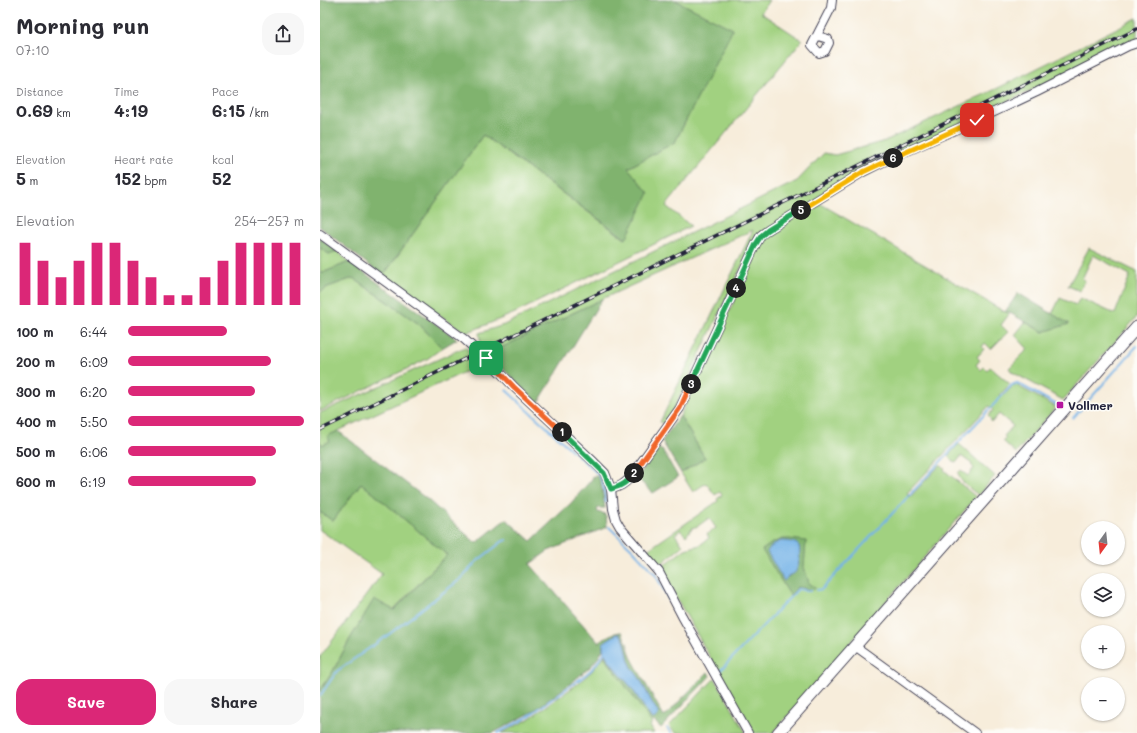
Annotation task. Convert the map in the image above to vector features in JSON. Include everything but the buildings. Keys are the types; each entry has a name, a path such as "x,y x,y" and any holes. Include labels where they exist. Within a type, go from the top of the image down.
{"main road":[{"path":"778,733 1137,327"}],"street":[{"path":"818,36 831,8 832,0"},
{"path":"611,489 620,487 630,478 680,408 761,236 788,217 869,169 1037,92 1128,46 1137,43"},
{"path":"320,234 464,339 604,473 611,489 613,509 616,520 620,527 659,572 748,733"},
{"path":"855,646 975,733"}],"green space":[{"path":"320,0 675,0 733,29 675,142 628,168 649,193 626,239 483,135 383,276 320,227"},
{"path":"675,0 769,0 761,13 802,40 666,206 691,226 515,313 466,333 383,276 483,135 625,239 628,168 675,142 732,29"},
{"path":"1137,18 1137,40 861,171 751,246 673,411 665,424 660,422 753,230 602,299 488,354 481,344 479,333 504,325 797,181 824,153 835,155 885,141 998,88"},
{"path":"821,204 1005,312 1010,313 1001,325 1008,332 991,349 985,343 982,347 984,349 977,357 980,360 976,365 981,370 984,367 987,370 990,367 1010,384 1000,395 1002,397 1016,385 1056,407 1016,453 1003,441 1006,438 1004,436 1013,426 999,414 992,422 988,416 993,410 989,406 907,493 910,497 940,465 976,497 773,733 753,733 660,569 685,549 700,545 709,538 707,534 716,528 709,518 698,526 692,528 686,536 681,530 675,534 683,546 658,566 646,551 718,501 717,499 722,495 720,492 715,495 706,483 693,492 681,473 705,458 680,416 759,248 765,240 779,228 795,217"},
{"path":"320,238 337,251 329,254 320,248"},
{"path":"320,248 329,254 337,251 349,262 320,274"},
{"path":"1089,248 1137,272 1137,317 1063,400 1012,372 1009,368 1028,349 1015,335 1025,322 1043,332 1068,324 1052,314 1060,298 1076,305 1080,298 1115,314 1130,275 1093,255 1082,279 1085,280 1080,291 1068,286"},
{"path":"349,262 457,339 442,348 419,324 353,278 328,287 320,292 320,274"},
{"path":"353,278 419,324 442,348 427,359 320,411 320,292 328,287"},
{"path":"1018,293 1069,324 1043,332 1010,313 1005,312"},
{"path":"602,299 538,403 488,354"},
{"path":"465,347 484,363 328,436 331,441 322,445 320,441 320,413"},
{"path":"680,416 705,458 681,473 662,441"},
{"path":"338,431 428,500 476,543 506,519 531,541 571,503 593,476 598,476 601,483 605,508 598,508 597,511 605,514 607,527 548,551 530,564 599,643 609,635 622,632 631,657 664,717 708,672 710,676 661,728 654,721 652,723 604,656 605,654 631,687 651,718 658,712 631,665 622,637 620,634 617,634 603,643 603,649 598,658 589,668 571,683 532,712 493,733 320,733 320,691 374,599 394,610 447,555 361,483 333,521 320,512 320,441 322,445 330,441 327,436"},
{"path":"959,444 995,476 978,495 963,483 958,473 961,470 968,476 974,468 971,465 972,464 961,456 956,463 948,456"},
{"path":"658,448 663,451 678,477 653,493 637,478"},
{"path":"361,483 447,555 393,610 374,600 320,691 320,657 382,574 320,530 320,512 333,521"},
{"path":"783,539 806,541 804,567 809,583 816,588 812,590 798,587 790,595 762,550 772,543","holes":["799,546 800,560 790,575 788,577"]},
{"path":"604,656 652,723 650,726 654,733 502,733 527,720 576,685 592,671"},
{"path":"715,678 746,733 675,733 669,726"}],"water":[{"path":"781,541 798,544 800,548 797,569 784,581 767,552 772,545"},
{"path":"617,634 620,634 622,637 631,665 658,712 658,715 654,719 651,718 631,687 605,654 603,643"}],"waterway":[{"path":"1073,418 1137,346"},
{"path":"817,590 822,589 1012,385 1017,383 1057,405"},
{"path":"506,390 599,475 603,483 606,502"},
{"path":"609,527 655,574 670,601"},
{"path":"320,696 337,671 388,635 462,578 476,562 503,541 507,540"},
{"path":"719,672 798,589 811,591"},
{"path":"498,733 526,718 580,679 591,670 606,651"},
{"path":"667,728 671,733"}],"railway":[{"path":"320,430 1137,29"}],"place":[{"name":"Vollmer","path":"1060,405"}],"route":[{"path":"486,358 514,387 594,462 604,473 611,489 620,487 630,478 680,408 761,236 788,217 863,172 977,120"}]}
